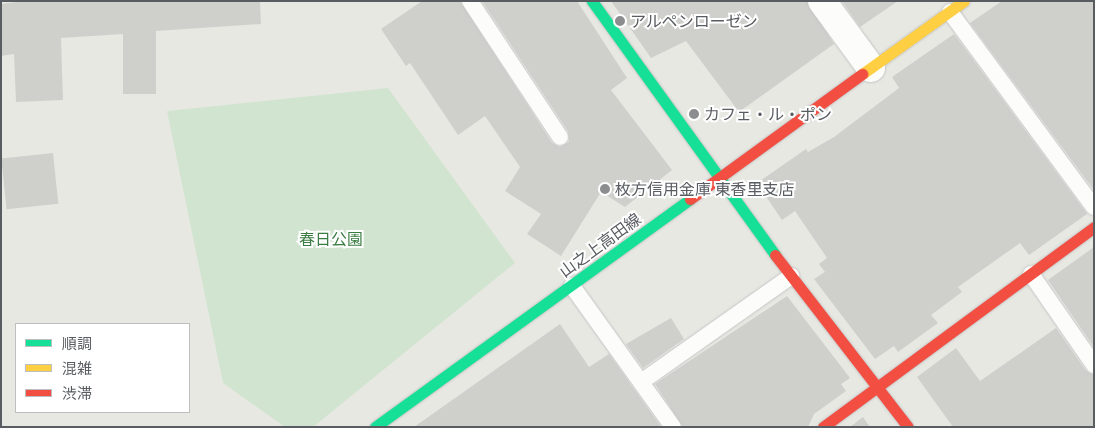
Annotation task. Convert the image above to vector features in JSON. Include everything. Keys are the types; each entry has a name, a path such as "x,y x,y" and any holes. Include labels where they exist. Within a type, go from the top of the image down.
{"street":[{"path":"592,1 718,181 908,427"},
{"path":"822,1 871,68"},
{"name":"山之上高田線","path":"375,427 718,181 964,1"},
{"path":"823,427 1094,227"}],"lane":[{"path":"470,1 560,136"},
{"path":"950,12 1094,207"},
{"path":"1031,274 1094,365"},
{"path":"641,382 791,276"},
{"path":"572,286 673,427"}],"green space":[{"name":"春日公園","path":"388,88 515,263 313,427 285,427 223,383 167,111"}],"building":[{"path":"25,1 260,1 261,24 156,31 156,94 123,94 123,34 61,38 63,100 16,102 14,54 1,56 1,4"},
{"path":"422,1 460,1 552,143 560,147 569,142 568,131 482,1 577,1 627,78 611,90 672,170 625,207 601,192 561,256 527,234 541,214 505,191 520,167 485,116 458,135 410,63 406,66 381,29"},
{"path":"611,1 807,1 834,44 739,112 686,41 651,58"},
{"path":"842,1 898,1 860,27"},
{"path":"1002,1 1094,1 1094,190 970,23"},
{"path":"954,34 1087,214 1029,255 1020,243 958,287 962,292 931,315 938,323 898,352 894,346 875,359 814,279 825,272 819,264 827,258 795,211 782,220 757,183 806,149 808,152 834,137 899,88 892,77"},
{"path":"53,153 58,204 7,209 1,158"},
{"path":"1094,247 1094,347 1048,280"},
{"path":"787,296 850,378 841,384 846,391 814,414 808,427 683,427 655,384"},
{"path":"671,318 684,339 643,368 626,344"},
{"path":"560,324 589,367 609,354 661,427 414,427"},
{"path":"1056,328 1086,371 1094,375 1094,427 953,427 917,377 956,348 980,381"},
{"path":"863,417 870,427 850,427"}],"traffic: fast":[{"path":"592,1 775,255"},
{"path":"375,427 690,199"}],"traffic: slow":[{"path":"862,74 964,1"}],"traffic: jam":[{"path":"690,199 862,74"},
{"path":"823,427 1094,227"},
{"path":"775,255 908,427"}],"place":[{"name":"アルペンローゼン","path":"620,21"},
{"name":"カフェ・ル・ポン","path":"694,114"},
{"name":"枚方信用金庫 東香里支店","path":"605,189"}]}
